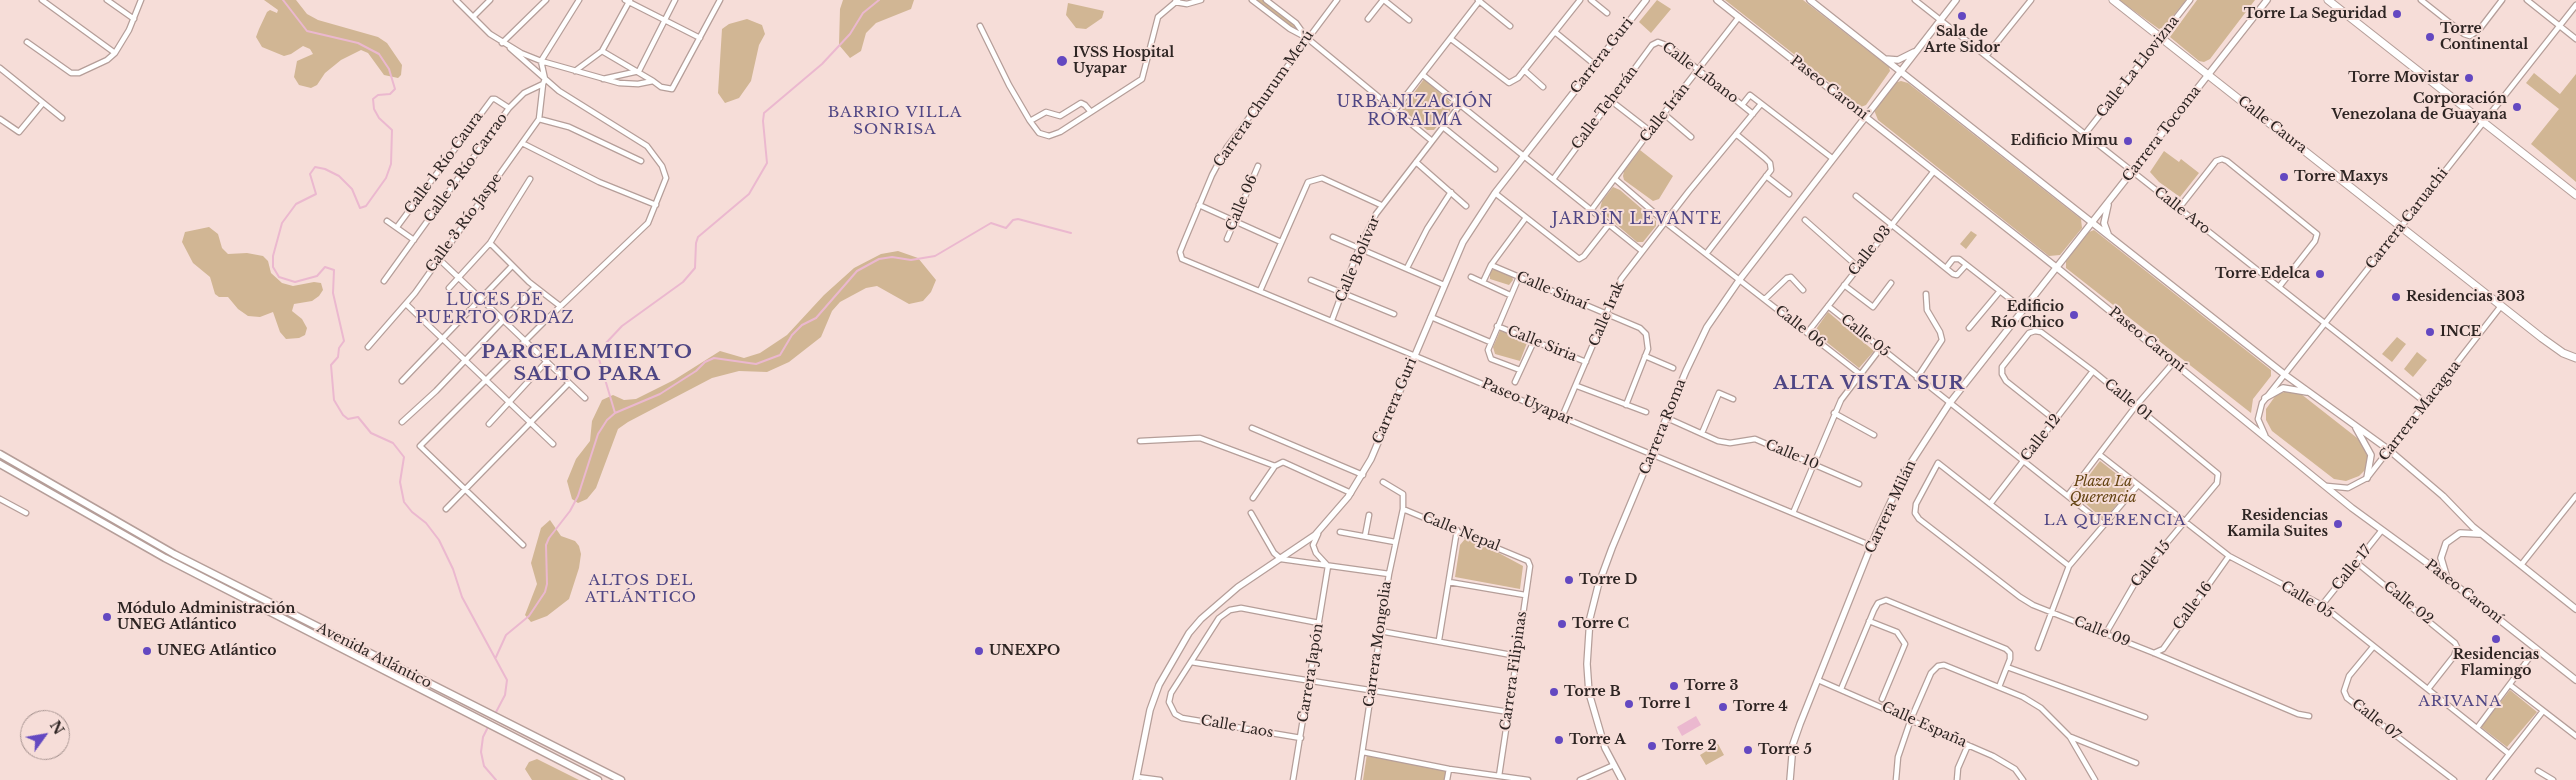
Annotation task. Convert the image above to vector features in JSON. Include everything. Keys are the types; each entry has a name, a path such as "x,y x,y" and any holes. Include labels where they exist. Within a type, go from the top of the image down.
{"main road":[{"name":"Calle Caura","path":"2113,0 2550,344 2576,358"},
{"path":"2328,0 2576,195"},
{"name":"Avenida Atlántico","path":"0,454 174,554 504,723 621,780"},
{"name":"Avenida Atlántico","path":"0,464 165,558 477,718 500,732 598,780"},
{"path":"0,470 8,469"}],"street":[{"path":"42,0 115,53"},
{"path":"108,0 134,20"},
{"path":"27,42 74,74 101,63 115,53 134,20 140,0"},
{"path":"456,0 502,43 541,61 630,85 653,81"},
{"path":"473,17 490,0"},
{"path":"502,43 546,0"},
{"path":"579,0 541,61 544,82 539,119 569,126 641,161"},
{"path":"639,71 675,0"},
{"path":"602,51 639,71 661,86 672,89 720,0"},
{"path":"980,26 1012,92 1030,121 1039,133 1049,136 1060,132 1142,79 1158,17 1176,1 1187,4 1201,0"},
{"path":"1252,0 1290,29 1306,38 1432,141"},
{"path":"1266,0 1296,23 1306,38"},
{"name":"Carrera Churum Merú","path":"1182,259 1180,252 1199,205 1227,147 1306,38 1337,0"},
{"path":"1368,19 1383,0 1409,20"},
{"path":"1394,111 1479,0 1510,26"},
{"path":"1451,39 1509,83 1518,78 1580,0"},
{"path":"1591,0 1607,13"},
{"name":"Carrera Guri","path":"1136,778 1153,702 1174,656 1188,633 1223,598 1320,530 1351,493 1363,475 1463,242 1495,193 1594,64 1646,0"},
{"name":"Paseo Caroní","path":"1717,0 2057,268 2323,485 2449,579 2576,680"},
{"path":"1810,0 2284,374 2389,450 2443,496 2485,537 2576,608"},
{"name":"Calle Aro","path":"1915,0 2426,403"},
{"name":"Carrera Roma","path":"1622,780 1614,766 1596,722 1589,693 1587,664 1590,618 1601,577 1666,418 1707,327 1740,279 1956,0"},
{"path":"1986,56 2031,0"},
{"name":"Calle La Llovizna","path":"2085,134 2190,0"},
{"name":"Carrera Tocoma","path":"2057,268 2267,0"},
{"path":"2421,0 2464,34 2470,36 2478,30 2502,0"},
{"path":"2527,0 2576,39"},
{"path":"575,71 602,51 628,1 700,38"},
{"name":"Carrera Caruachi","path":"2267,438 2260,426 2258,413 2265,398 2576,4"},
{"name":"Calle Irán","path":"1592,209 1739,17"},
{"path":"1554,32 1594,64"},
{"name":"Calle Líbano","path":"1658,42 1669,46 1753,114"},
{"name":"Calle Teherán","path":"1554,178 1652,45 1658,42"},
{"path":"510,48 544,82 647,146 665,172 664,184 648,223 560,306 420,446 523,545"},
{"path":"1884,58 1898,60 1916,51"},
{"path":"0,68 62,118"},
{"path":"1524,70 1543,87"},
{"path":"602,79 639,71"},
{"path":"1423,75 1610,223 1642,251"},
{"name":"Calle 2 Río Carrao","path":"384,282 509,108 524,93 544,82"},
{"name":"Calle Líbano","path":"1742,105 1750,95 1761,104"},
{"name":"Calle 1 Río Caura","path":"397,227 492,99 509,108"},
{"path":"1610,100 1650,131"},
{"path":"0,119 19,132 43,103"},
{"path":"1030,121 1046,112 1060,116 1081,104 1086,105 1091,112"},
{"path":"1761,104 1832,158"},
{"name":"Calle Irak","path":"1562,417 1577,386 1615,289 1642,251 1761,104"},
{"name":"Calle Bolívar","path":"1332,320 1359,248 1381,205 1460,105"},
{"path":"1664,114 1691,137"},
{"name":"Calle 3 Río Jaspe","path":"368,347 406,304 539,119"},
{"path":"1443,127 1495,169"},
{"path":"1706,254 1771,170 1770,163 1736,134"},
{"path":"522,143 578,172 656,205"},
{"path":"2179,208 2215,162 2220,159 2227,161 2316,234 2315,241 2279,287"},
{"path":"1416,162 1466,206"},
{"name":"Calle 06","path":"1227,239 1258,166"},
{"name":"Calle 03","path":"1807,332 1934,171"},
{"path":"1766,176 1789,194"},
{"path":"1260,291 1308,182 1313,179 1322,178 1381,205"},
{"path":"450,288 490,243 530,179"},
{"name":"Calle 06","path":"1614,179 1665,222 1860,374"},
{"path":"1407,268 1427,229 1451,192"},
{"path":"1495,193 1574,257 1584,256 1610,223"},
{"path":"1856,196 1957,276 1966,265"},
{"path":"2110,201 2104,227 2111,238"},
{"path":"1199,205 1281,242"},
{"path":"1483,282 1492,265 1526,219"},
{"path":"1805,220 1858,267"},
{"path":"386,221 414,240"},
{"path":"1333,237 1407,268 1444,286"},
{"path":"490,243 535,287 560,306"},
{"path":"1946,268 1954,258 1966,265 2023,309"},
{"path":"439,259 586,398"},
{"name":"Paseo Uyapar","path":"1182,259 1872,546"},
{"name":"Calle Sinaí","path":"1492,265 1640,328 1648,340 1645,356"},
{"path":"402,381 512,266"},
{"name":"Carrera Milán","path":"1790,780 1793,744 1872,546 1904,475 1949,404 2057,268"},
{"path":"1471,277 1510,295"},
{"path":"1519,277 1490,342 1488,354 1491,359 1520,370"},
{"path":"1766,299 1791,277 1803,290"},
{"path":"1311,280 1394,314"},
{"path":"1844,285 1873,307 1891,283"},
{"path":"402,422 535,287"},
{"path":"1969,328 2000,291"},
{"path":"1917,378 1942,340 1940,332 1927,310 1926,294"},
{"path":"406,304 553,444"},
{"name":"Calle 05","path":"1828,306 1949,404 2103,524"},
{"name":"Carrera Macagua","path":"2323,485 2341,489 2355,486 2367,478 2501,306"},
{"path":"1431,317 1490,342"},
{"name":"Calle Siria","path":"1497,326 1586,362"},
{"name":"Calle 01","path":"2055,420 2006,380 2002,374 2002,367 2029,333 2035,331 2041,332 2093,371 2218,474"},
{"path":"1515,382 1534,341"},
{"path":"1793,513 1834,413 1841,400 1880,349"},
{"path":"1626,404 1645,356 1673,368"},
{"path":"489,424 547,361"},
{"path":"2068,495 2135,407 2174,362"},
{"name":"Calle 12","path":"1990,504 2093,371"},
{"path":"446,509 569,382"},
{"path":"1577,386 1646,412"},
{"path":"2265,398 2283,388 2314,394"},
{"path":"1702,434 1719,393 1733,399"},
{"path":"1834,413 1874,435"},
{"name":"Calle 10","path":"1666,418 1702,434 1730,443 1755,440 1859,484"},
{"path":"2354,424 2365,440 2371,455 2371,468 2367,478"},
{"path":"1252,428 1363,475"},
{"path":"1140,441 1200,438 1275,466"},
{"name":"Calle 05","path":"2100,455 2229,556 2322,605 2508,753"},
{"path":"1253,498 1275,466 1283,462 1351,493"},
{"name":"Calle 09","path":"1990,504 1938,463 1919,497 1916,512 1930,529 2033,605 2106,633 2298,714 2309,716"},
{"name":"Calle 15","path":"2106,633 2139,576 2217,483 2218,474"},
{"path":"1383,482 1403,494 1402,509"},
{"path":"2038,648 2069,566 2138,485"},
{"path":"2521,565 2576,496"},
{"path":"0,499 26,513"},
{"path":"1990,504 2069,566"},
{"name":"Calle Nepal","path":"1402,509 1526,558 1530,566"},
{"name":"Carrera Mongolia","path":"1358,780 1389,574 1402,509"},
{"path":"1251,513 1274,553 1281,559 1389,574"},
{"path":"1365,536 1369,515"},
{"path":"1320,530 1313,545 1316,553 1328,566"},
{"path":"1439,640 1457,530"},
{"name":"Calle 17","path":"2322,605 2382,530"},
{"path":"1340,532 1395,542"},
{"path":"2449,579 2441,564 2442,553 2446,543 2454,536 2464,532 2474,532 2485,537"},
{"name":"Calle 16","path":"2154,653 2162,649 2229,556"},
{"name":"Calle 02","path":"2356,562 2453,639 2457,647 2454,656 2428,689"},
{"name":"Carrera Japón","path":"1293,780 1328,566"},
{"name":"Carrera Filipinas","path":"1498,776 1518,656 1530,566"},
{"path":"1449,582 1525,595"},
{"path":"1841,690 1869,621 1878,604 1891,600 2006,649 2010,656 1999,687"},
{"path":"1319,622 1241,608 1230,610 1219,618 1191,662 1509,712"},
{"path":"1869,621 1897,632 1905,644 1882,699"},
{"path":"1380,631 1439,640 1518,656"},
{"name":"Calle 07","path":"2373,647 2349,676 2344,691 2347,698 2454,780"},
{"path":"2477,728 2530,657"},
{"name":"Calle Laos","path":"1191,662 1171,693 1169,702 1175,714 1182,718 1301,738"},
{"path":"1896,780 1898,757 1911,719 1931,673 1938,666 1949,666 1999,687 2041,708 2070,737 2095,780"},
{"path":"2007,667 2145,717"},
{"name":"Calle España","path":"1818,680 1911,719 2005,762 2023,780"},
{"path":"2510,685 2576,736"},
{"path":"2489,780 2508,753 2543,711"},
{"path":"2070,737 2136,763"},
{"path":"1957,780 1958,768 1968,745"},
{"path":"1363,752 1449,769 1528,780"},
{"path":"1580,780 1614,766"},
{"path":"1447,780 1449,769"},
{"path":"2538,771 2552,780"},
{"path":"1136,778 1160,780"}],"green space":[{"path":"264,0 296,0 307,14 318,20 378,37 387,43 402,65 401,75 398,78 384,75 368,53 361,50 341,60 325,73 317,85 311,88 299,85 294,77 297,61 313,54 310,49 303,46 284,56 262,47 256,37 259,29 267,12 270,10 277,13 278,10"},
{"path":"843,0 914,0 911,9 876,23 866,33 861,51 850,58 839,45 840,9"},
{"path":"1252,0 1266,0 1296,23 1306,38"},
{"path":"1657,0 1671,9 1651,33 1639,22"},
{"path":"1725,0 1803,0 1889,67 1890,71 1866,105 1861,107"},
{"path":"2119,0 2186,0 2164,27 2159,29"},
{"path":"2197,0 2255,0 2210,59 2204,62 2199,61 2170,37"},
{"path":"1068,3 1104,11 1102,18 1086,29 1076,28 1066,15"},
{"path":"747,19 762,25 765,34 759,45 751,81 739,98 725,103 718,93 722,29 729,24"},
{"path":"2534,73 2560,94 2576,74 2576,182 2531,144 2559,109 2526,83"},
{"path":"1424,79 1451,105 1450,111 1434,130 1427,130 1402,109"},
{"path":"1901,81 1908,83 2081,219 2082,228 2060,255 2049,256 1878,120 1874,110 1894,83"},
{"path":"1640,150 1673,176 1659,199 1653,201 1624,180 1624,171"},
{"path":"2164,151 2179,162 2181,159 2199,173 2180,197 2159,182 2150,172"},
{"path":"1613,187 1620,190 1656,221 1656,226 1643,242 1637,242 1600,209 1602,201"},
{"path":"209,227 218,234 222,248 228,254 247,253 263,256 268,261 271,273 282,283 293,286 314,282 321,283 323,290 319,296 312,301 294,304 292,311 302,319 307,328 305,335 299,338 286,339 280,332 273,312 260,317 248,316 238,309 228,297 219,297 215,294 210,277 193,263 182,242 185,232"},
{"path":"2094,230 2271,370 2271,376 2253,399 2251,413 2066,268 2066,260 2089,232"},
{"path":"1971,231 1977,235 1966,249 1960,244"},
{"path":"898,251 918,258 936,280 931,292 923,301 909,304 877,286 866,288 840,302 832,311 821,337 789,362 767,372 739,371 712,378 618,429 596,488 587,499 578,503 572,499 567,481 576,459 590,441 592,421 602,400 613,395 624,400 636,399 674,380 720,351 744,358 760,353 787,335 824,295 854,268 881,254"},
{"path":"1495,269 1512,276 1513,280 1509,285 1490,279 1490,271"},
{"path":"1828,312 1874,351 1859,368 1814,332"},
{"path":"1503,329 1525,338 1527,343 1520,361 1495,354 1493,347 1500,331"},
{"path":"2397,337 2406,344 2392,362 2382,354"},
{"path":"2417,352 2427,360 2413,377 2404,369"},
{"path":"2287,391 2301,394 2361,441 2368,458 2365,470 2359,476 2346,481 2334,479 2272,431 2266,420 2266,409 2276,395"},
{"name":"Plaza La Querencia","path":"2100,461 2132,486 2104,520 2075,494"},
{"path":"550,520 561,536 575,541 579,546 581,554 579,568 569,599 547,616 531,622 525,615 537,584 531,563 541,528"},
{"path":"1471,538 1523,566 1520,589 1455,577 1460,545 1465,539"},
{"path":"2510,690 2537,712 2507,747 2481,727"},
{"path":"1718,744 1724,755 1706,765 1700,755"},
{"path":"1367,754 1447,770 1445,780 1363,780"},
{"path":"537,759 579,780 532,780 525,769 529,762"}],"shaded area":[{"path":"1696,716 1701,725 1682,736 1677,727"}],"waterway":[{"path":"283,0 307,31 358,43 379,54 389,69 395,89 390,94 378,95 373,99 374,109 379,118 392,130 391,164 386,178 366,206 360,208 352,189 339,176 325,169 315,167 310,174 316,194 296,204 282,223 273,256 273,267 279,277 295,282 317,276 325,267 334,270 333,293 344,341 339,348 338,357 331,365 334,400 343,415 348,419 358,417 371,433 393,443 404,457 400,482 404,502 412,512 426,523 439,540 453,569 462,597 507,680 505,695 495,714"},
{"path":"615,413 599,359 606,343 622,326 683,282 695,268 698,237 749,194 767,163 764,113 822,64 850,34 863,13 879,0"},
{"path":"496,657 506,635 529,616 545,592 547,584 546,545 549,538 570,511 578,496 598,434 607,420 615,413 660,394 696,371 705,362 714,358 756,364 780,355 792,335 802,325 816,318 857,271 879,259 892,257 911,260 935,256 991,223 1006,228 1013,220 1018,219 1071,233"},
{"path":"488,727 483,737 481,752 484,766 496,780"}],"place":[{"name":"Torre La Seguridad","path":"2397,14"},
{"name":"Sala de Arte Sidor","path":"1962,16"},
{"name":"Torre Continental","path":"2430,37"},
{"name":"IVSS Hospital Uyapar","path":"1062,61"},
{"name":"Torre Movistar","path":"2469,78"},
{"name":"Corporación Venezolana de Guayana","path":"2517,107"},
{"name":"Edificio Mimu","path":"2128,141"},
{"name":"Torre Maxys","path":"2284,177"},
{"name":"Torre Edelca","path":"2320,274"},
{"name":"Residencias 303","path":"2396,297"},
{"name":"Edificio Río Chico","path":"2074,315"},
{"name":"INCE","path":"2430,332"},
{"name":"Residencias Kamila Suites","path":"2338,524"},
{"name":"Torre D","path":"1569,580"},
{"name":"Módulo Administración UNEG Atlántico","path":"107,617"},
{"name":"Torre C","path":"1562,624"},
{"name":"Residencias Flamingo","path":"2496,639"},
{"name":"UNEG Atlántico","path":"147,651"},
{"name":"UNEXPO","path":"979,651"},
{"name":"Torre 3","path":"1674,686"},
{"name":"Torre B","path":"1554,692"},
{"name":"Torre 1","path":"1629,704"},
{"name":"Torre 4","path":"1723,707"},
{"name":"Torre A","path":"1559,740"},
{"name":"Torre 2","path":"1652,746"},
{"name":"Torre 5","path":"1748,750"}],"district":[{"name":"URBANIZACIÓN RORAIMA","path":"1415,111"},
{"name":"BARRIO VILLA SONRISA","path":"895,122"},
{"name":"JARDÍN LEVANTE","path":"1637,219"},
{"name":"LUCES DE PUERTO ORDAZ","path":"495,309"},
{"name":"PARCELAMIENTO SALTO PARA","path":"587,364"},
{"name":"ALTA VISTA SUR","path":"1869,384"},
{"name":"LA QUERENCIA","path":"2115,521"},
{"name":"ALTOS DEL ATLÁNTICO","path":"641,590"},
{"name":"ARIVANA","path":"2460,702"}]}
